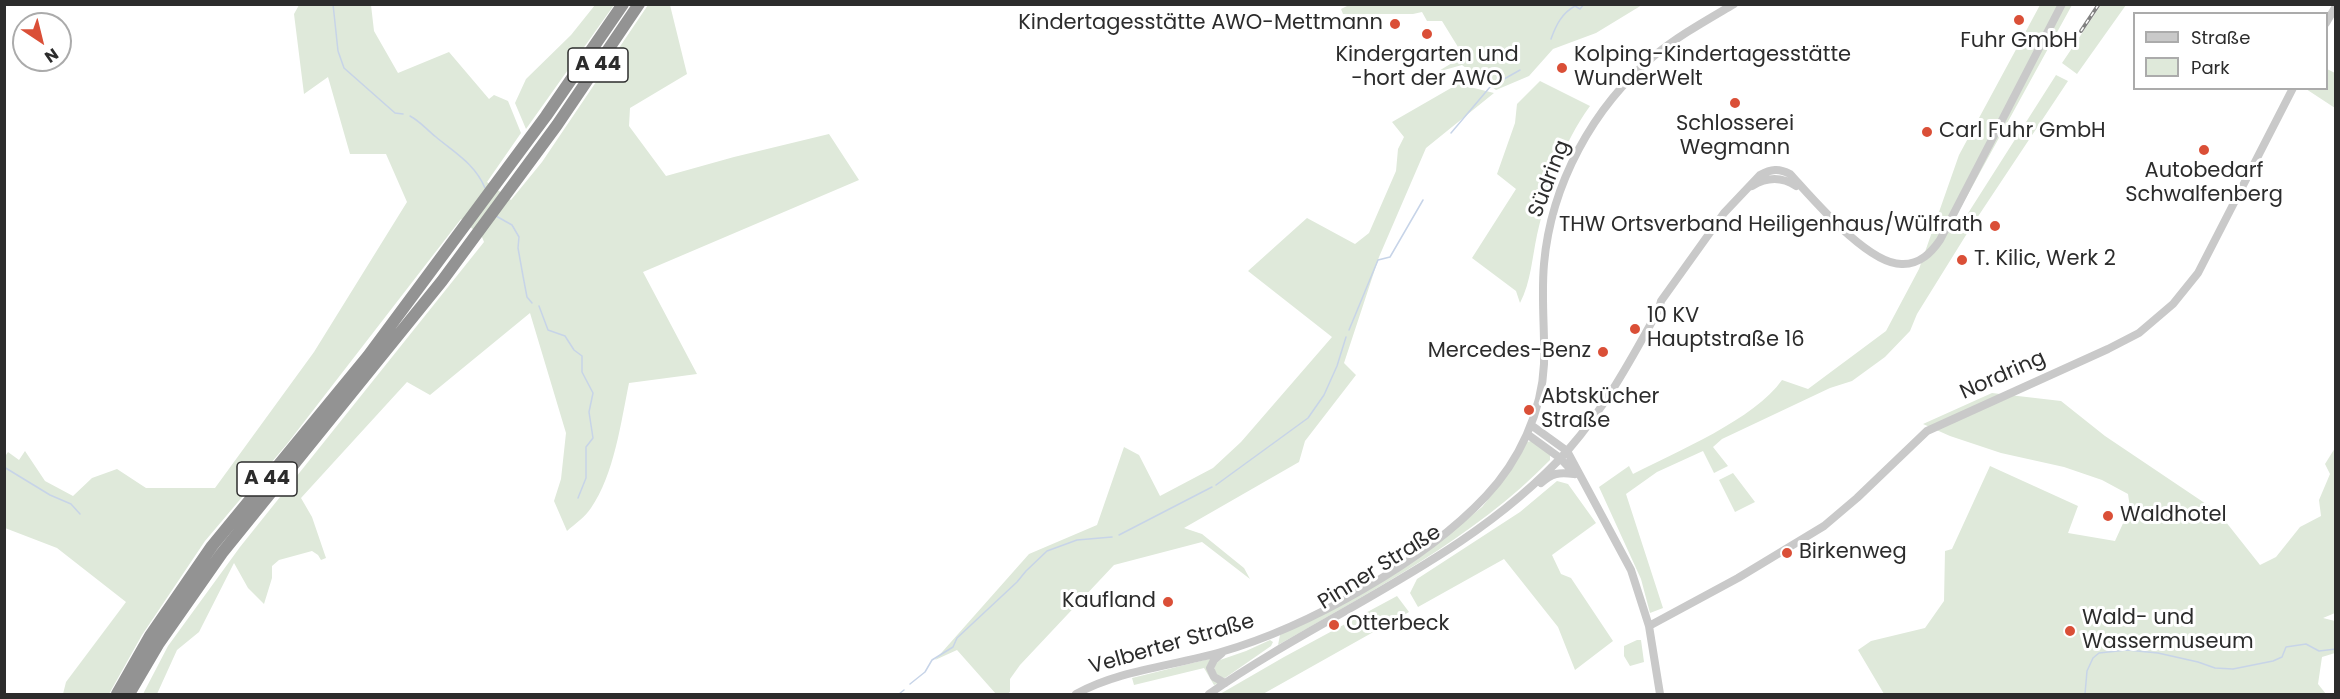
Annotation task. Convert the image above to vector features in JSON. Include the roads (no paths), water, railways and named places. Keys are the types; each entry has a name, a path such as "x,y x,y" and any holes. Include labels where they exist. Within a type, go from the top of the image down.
{"highway":[{"name":"A 44","path":"117,694 150,636 212,546 332,401 431,273 546,116 623,4"},
{"name":"A 44","path":"129,694 159,643 222,553 441,281 556,125 639,4"}],"street":[{"name":"Südring","path":"1529,430 1542,386 1544,365 1543,266 1547,240 1563,182 1580,145 1612,98 1646,63 1669,45 1734,4"},
{"path":"1742,193 1757,177 1769,170 1779,170 1790,174 1866,249 1884,260 1895,264 1912,263 1928,255 1940,240 2062,4"},
{"path":"2328,20 2336,6"},
{"name":"Nordring","path":"1649,626 1738,578 1824,526 1927,431 2118,345 2161,316 2188,288 2198,273 2292,90"},
{"path":"1742,193 1759,182 1776,178 1789,181 1806,192"},
{"name":"Pinner Straße","path":"1209,694 1396,581 1477,528 1524,491 1560,458 1602,406 1654,318 1661,301 1715,225 1742,193"},
{"path":"1529,430 1567,451 1574,460 1582,481 1630,570 1649,626 1660,694"},
{"path":"1529,430 1582,481"},
{"name":"Velberter Straße","path":"1076,694 1099,683 1225,651 1276,632 1363,588 1399,566 1455,526 1488,494 1529,430"},
{"path":"1477,528 1504,515 1553,474 1560,472 1574,474"},
{"path":"1276,632 1276,652"},
{"path":"1225,651 1214,660 1210,668 1214,677 1225,683"}],"waterway":[{"path":"333,4 338,51 344,68 395,113 403,114"},
{"path":"1551,39 1557,24 1566,12 1575,6 1580,9 1584,4"},
{"path":"1451,133 1490,87 1520,70"},
{"path":"410,116 464,160 476,172 485,188"},
{"path":"1349,330 1378,260 1390,257 1423,200"},
{"path":"496,216 512,225 519,237 518,248 527,297 532,303"},
{"path":"539,306 548,330 565,336 574,350 582,356 582,372 593,393 589,412 593,438 586,447 586,478 578,498"},
{"path":"1216,485 1308,418 1324,395 1337,366 1346,337"},
{"path":"4,467 50,495 71,504 80,514"},
{"path":"1119,535 1212,487"},
{"path":"910,684 925,672 932,660 953,647 957,638 1047,551 1077,540 1112,537"},
{"path":"2085,694 2087,671 2093,658 2099,653 2127,650 2158,653 2215,668 2233,669 2273,661 2282,657 2286,647 2306,644 2319,651 2336,649"},
{"path":"899,694 904,690"}],"railway":[{"path":"2081,31 2099,4"}],"place":[{"name":"Fuhr GmbH","path":"2019,20"},
{"name":"Kindertagesstätte AWO-Mettmann","path":"1395,24"},
{"name":"Kindergarten und -hort der AWO","path":"1427,34"},
{"name":"Kolping-Kindertagesstätte WunderWelt","path":"1562,68"},
{"name":"Schlosserei Wegmann","path":"1735,103"},
{"name":"Carl Fuhr GmbH","path":"1927,132"},
{"name":"Autobedarf Schwalfenberg","path":"2204,150"},
{"name":"THW Ortsverband Heiligenhaus/Wülfrath","path":"1995,226"},
{"name":"T. Kilic, Werk 2","path":"1962,260"},
{"name":"10 KV Hauptstraße 16","path":"1635,329"},
{"name":"Mercedes-Benz","path":"1603,352"},
{"name":"Abtskücher Straße","path":"1529,410"},
{"name":"Waldhotel","path":"2108,516"},
{"name":"Birkenweg","path":"1787,553"},
{"name":"Kaufland","path":"1168,602"},
{"name":"Otterbeck","path":"1334,625"},
{"name":"Wald- und Wassermuseum","path":"2070,631"}]}
